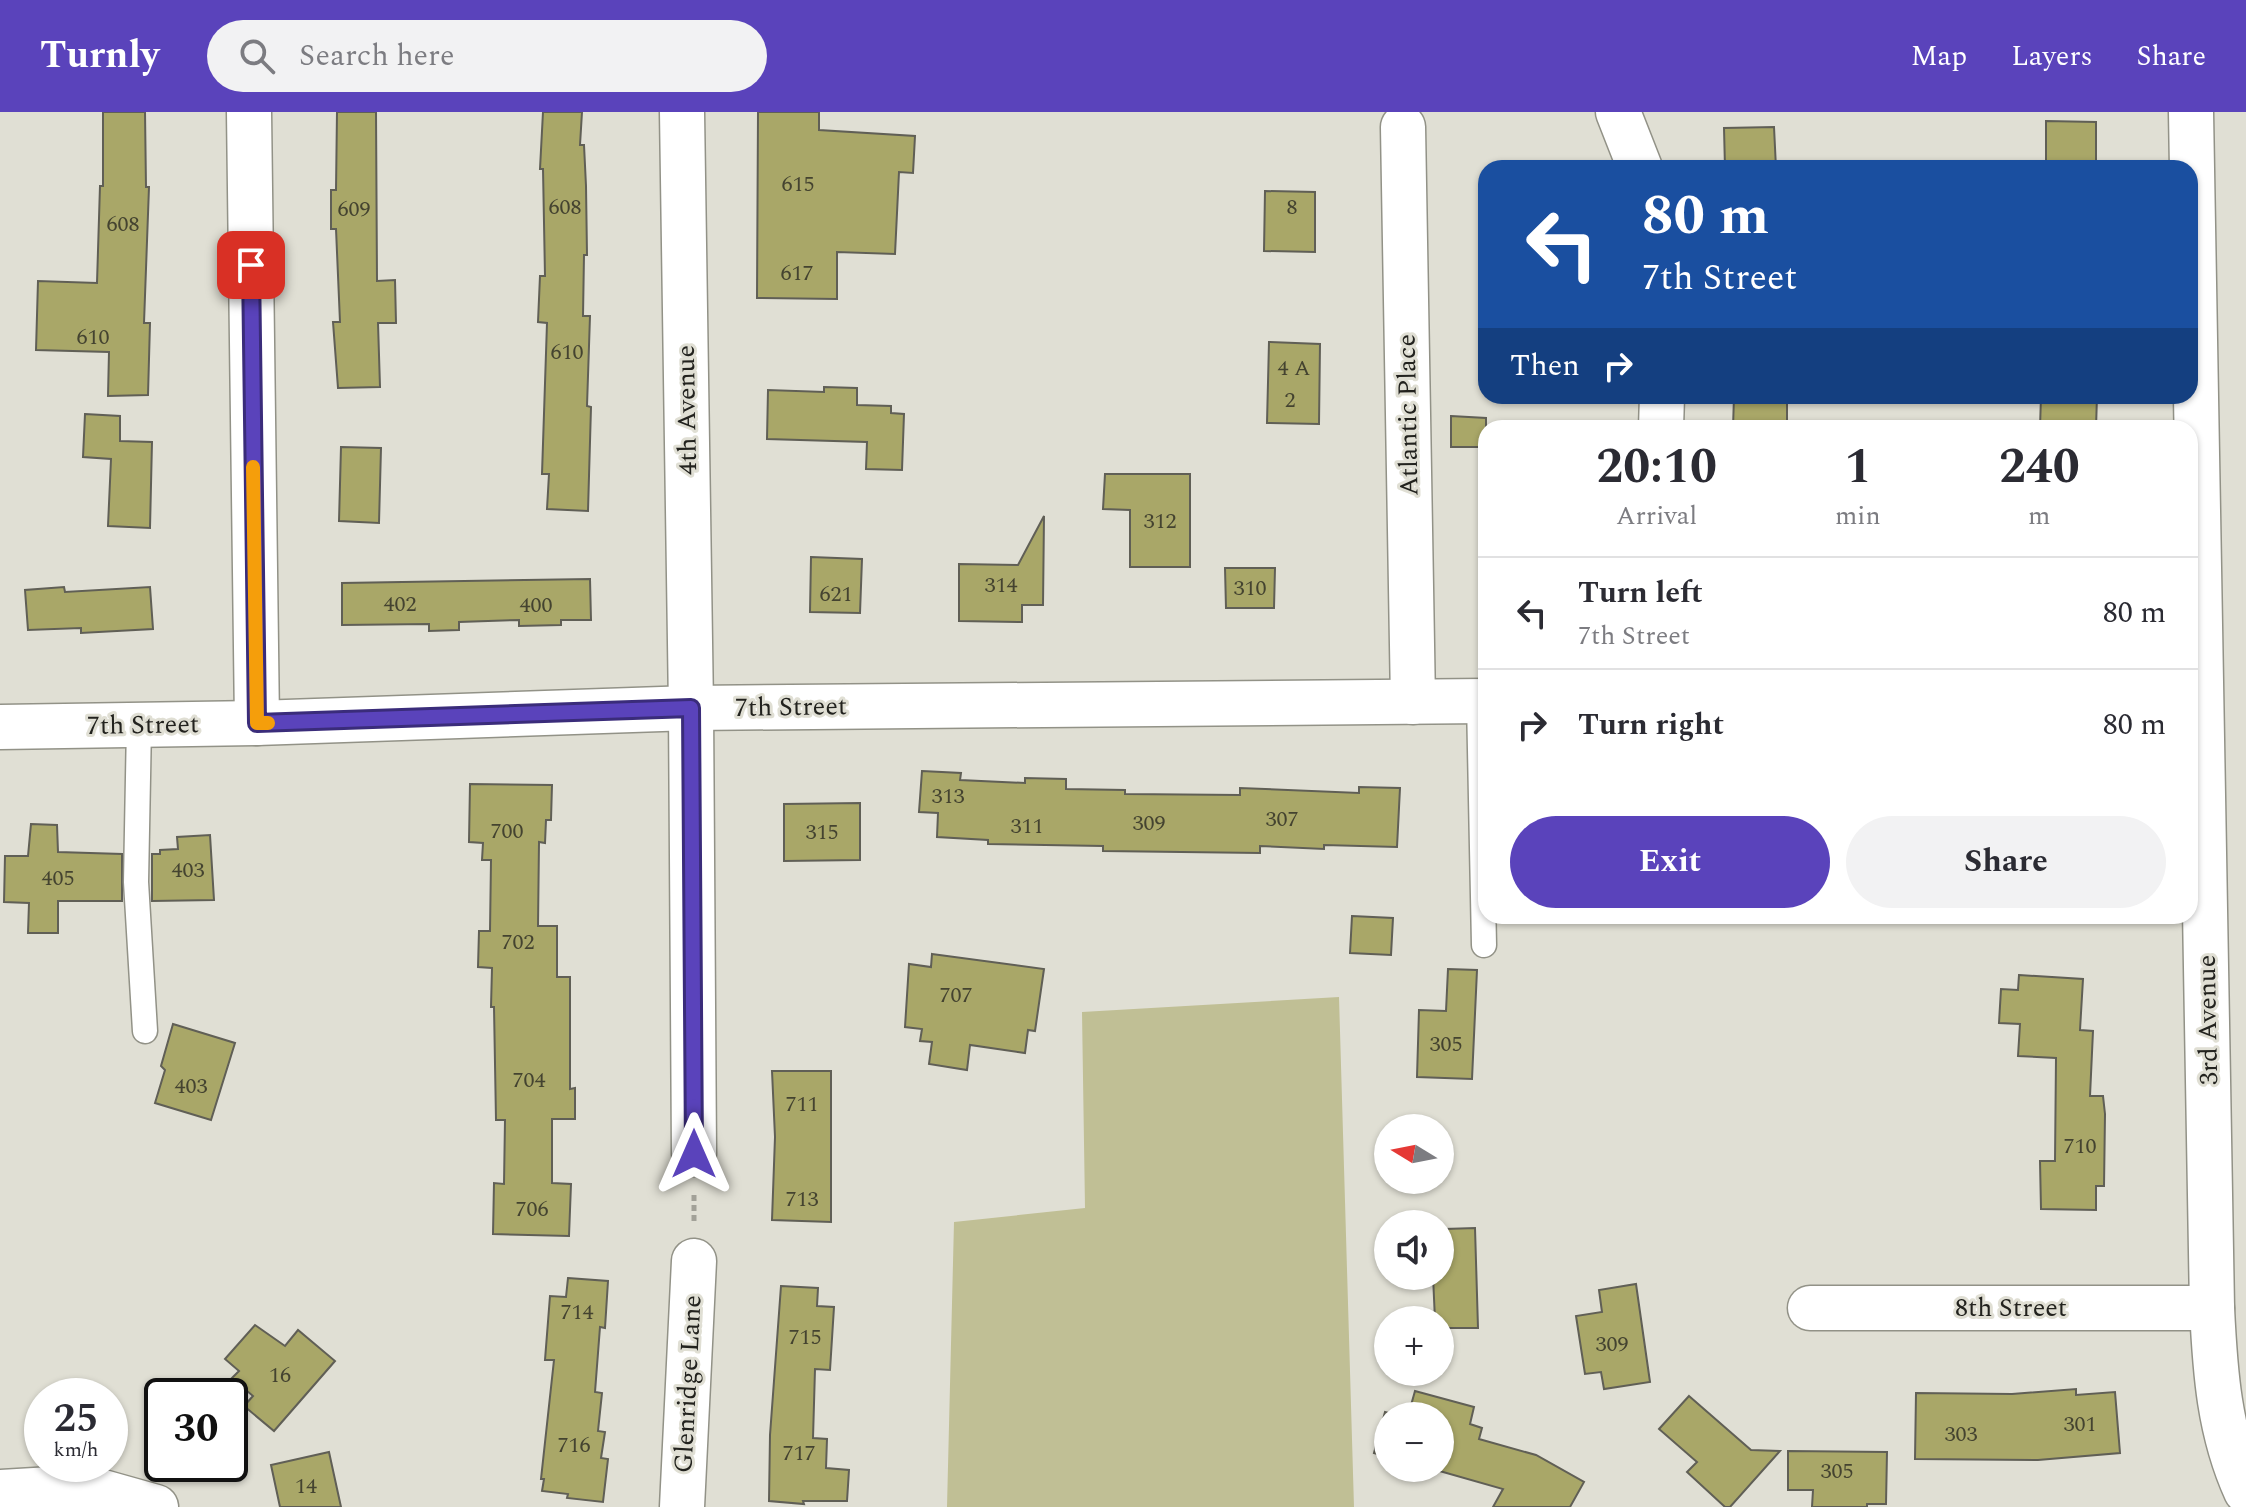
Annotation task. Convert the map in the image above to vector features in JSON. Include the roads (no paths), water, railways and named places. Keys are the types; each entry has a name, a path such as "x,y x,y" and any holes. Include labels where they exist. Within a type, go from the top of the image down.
{"street":[{"path":"249,112 257,723"},
{"name":"4th Avenue","path":"682,112 691,708"},
{"path":"1618,112 1637,160"},
{"name":"3rd Avenue","path":"2191,112 2191,160"},
{"name":"Atlantic Place","path":"1403,127 1413,702"},
{"name":"7th Street","path":"0,727 257,723 691,708 1478,701"},
{"path":"691,708 694,1154"},
{"name":"3rd Avenue","path":"2198,768 2212,1308 2217,1391 2232,1461 2246,1491"},
{"name":"Glenridge Lane","path":"682,1507 694,1261"},
{"name":"8th Street","path":"1810,1308 2212,1308"},
{"path":"0,1492 85,1487 156,1507"}],"lane":[{"path":"139,725 136,882 145,1031"},
{"path":"1484,924 1484,945"}]}
